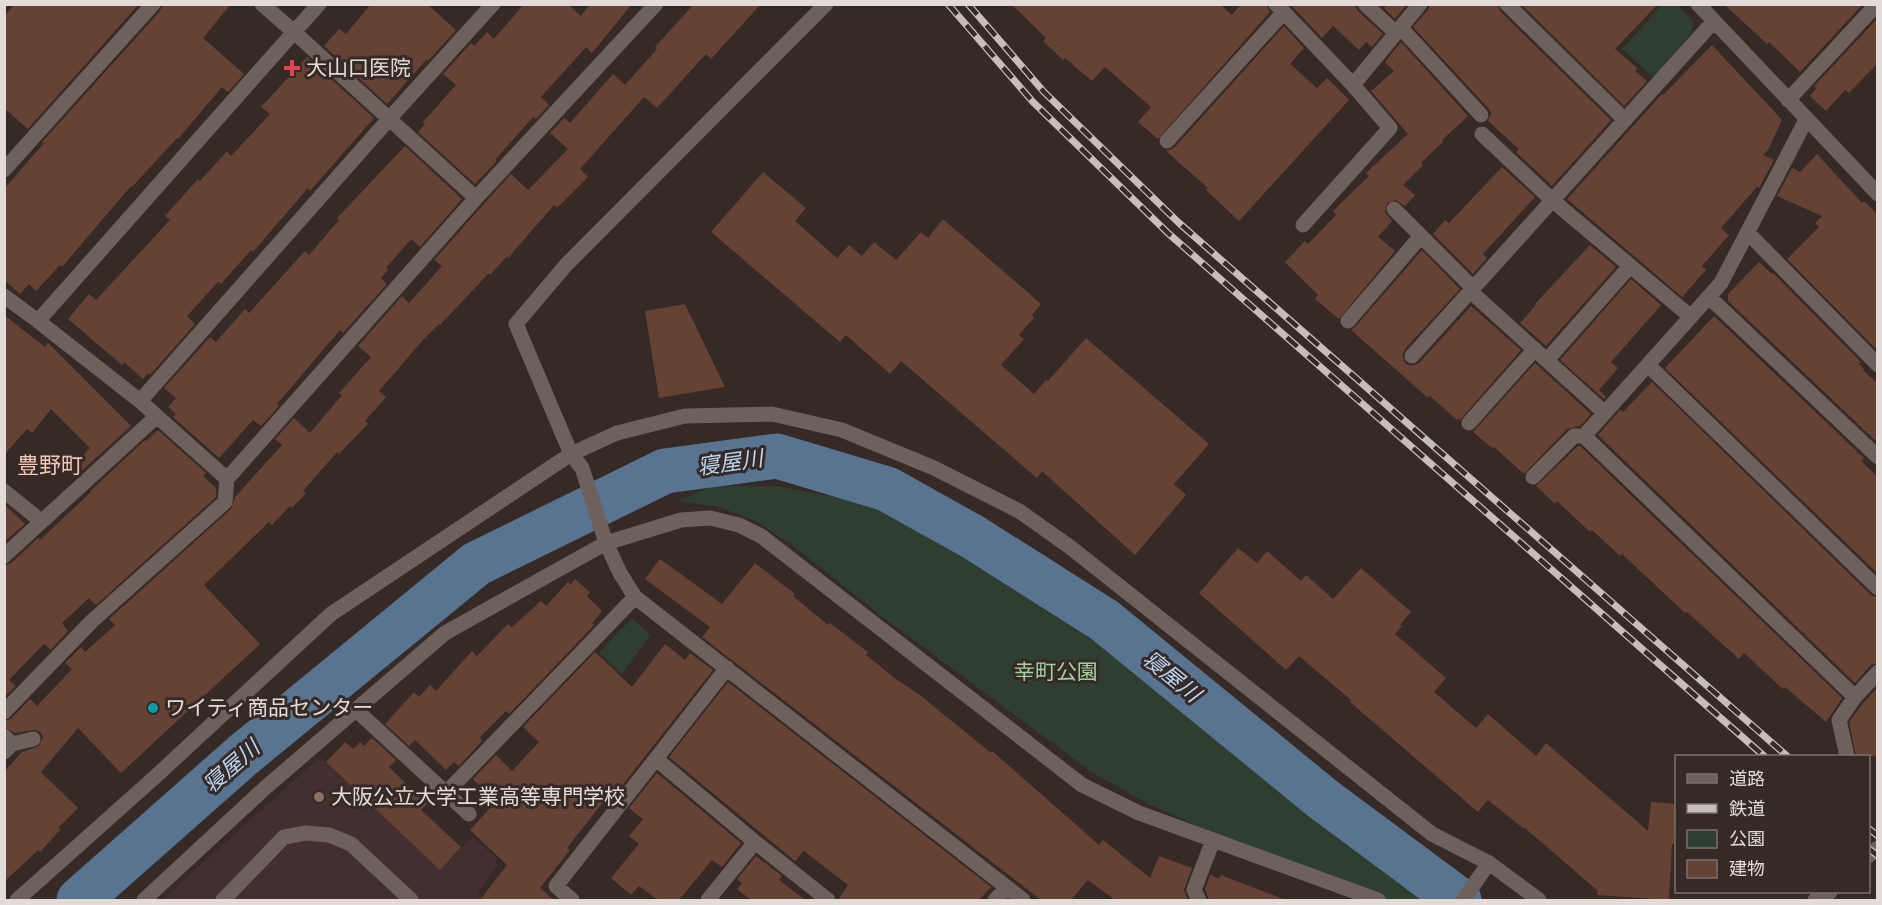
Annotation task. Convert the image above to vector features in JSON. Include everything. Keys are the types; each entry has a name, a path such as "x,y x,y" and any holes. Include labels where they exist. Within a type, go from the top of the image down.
{"street":[{"path":"4,170 153,4"},
{"path":"262,4 476,198"},
{"path":"38,321 320,4"},
{"path":"140,401 493,4"},
{"path":"4,712 92,621 225,502 226,479 476,198 656,4"},
{"path":"826,4 566,265 516,324 571,454 582,468 604,536 620,573 635,597 1023,900"},
{"path":"1365,4 1398,31 1481,115"},
{"path":"1353,85 1420,4"},
{"path":"1507,4 1625,120"},
{"path":"1788,100 1877,4"},
{"path":"1167,141 1279,9 1353,85 1390,128 1303,225"},
{"path":"1412,356 1625,120 1708,11 1806,120 1878,194"},
{"path":"1584,436 1721,284 1806,120"},
{"path":"1482,134 1552,200 1691,317"},
{"path":"1394,209 1472,289 1605,413"},
{"path":"1748,233 1878,365"},
{"path":"1348,321 1421,236"},
{"path":"1547,360 1630,266"},
{"path":"4,296 140,401 226,479"},
{"path":"1709,297 1878,457"},
{"path":"1469,423 1535,349"},
{"path":"1648,365 1878,588"},
{"path":"17,900 331,614 571,454 617,433 685,416 772,414 842,430 934,468 1019,511 1062,541 1244,683 1432,834 1489,863 1539,900"},
{"path":"4,556 157,416"},
{"path":"1533,477 1574,436 1584,436 1855,697"},
{"path":"4,491 41,521"},
{"path":"144,900 264,788 445,633 604,536 681,520 710,518 739,525 761,536 1082,785 1139,813 1378,900"},
{"path":"446,793 635,597"},
{"path":"572,900 556,886 727,668"},
{"path":"1847,755 1839,720 1855,697 1878,672"},
{"path":"356,710 469,814"},
{"path":"7,744 33,739"},
{"path":"656,759 828,900"},
{"path":"224,900 284,837 306,832 329,835 351,844 411,900"},
{"path":"1199,900 1194,890 1213,840"},
{"path":"708,900 755,842"},
{"path":"1462,900 1489,863"},
{"path":"995,900 1007,888"},
{"path":"1815,900 1828,893"}],"shaded area":[{"name":"大阪公立大学工業高等専門学校","path":"320,757 440,869 473,837 496,858 497,864 478,893 486,900 162,900"}],"green space":[{"path":"1662,5 1677,5 1693,22 1692,32 1654,78 1622,49"},
{"name":"幸町公園","path":"714,486 776,486 875,505 1092,625 1425,900 1358,900 1145,802 1093,773 880,615 795,547 758,522 719,507 677,501"},
{"path":"632,618 650,635 622,674 599,653"}],"building":[{"path":"15,4 139,4 28,129 4,108 4,16"},
{"path":"163,4 231,4 203,38 244,74 228,92 222,87 178,139 131,186 62,267 60,265 36,291 29,284 20,294 4,280 4,189 44,143 42,142 160,11"},
{"path":"371,4 427,4 456,30 387,104 324,46 339,29 346,34"},
{"path":"524,4 568,4 581,16 590,4 632,4 592,53 586,47 541,97 549,105 536,119 533,117 475,184 418,132 425,124 423,122 456,85 443,74 471,43 474,46 487,32 494,39"},
{"path":"694,4 761,4 711,59 706,54 657,108 644,97 580,169 588,177 557,208 554,205 508,258 507,256 490,275 489,273 422,341 379,391 386,397 365,421 368,424 339,454 337,452 303,491 306,493 272,525 269,522 204,585 260,644 121,773 78,728 41,772 78,808 58,828 60,830 40,852 38,850 4,882 4,772 22,752 39,746 43,737 35,730 15,733 4,727 4,721 11,719 30,699 37,706 72,669 65,663 81,647 85,652 115,625 109,619 231,509 235,497 282,445 275,439 294,418 310,433 342,395 339,393 371,357 358,346 402,296 409,303 442,266 434,260 483,205 511,174 528,190 568,149 550,133 564,118 570,123 613,74 625,85 657,49 655,47"},
{"path":"1011,4 1220,4 1232,15 1241,4 1266,4 1270,12 1158,139 1138,122 1151,107 1105,67 1092,81 1065,58 1063,60 1043,41 1046,38"},
{"path":"1290,4 1354,4 1358,11 1383,34 1372,47 1366,42 1359,50 1333,26 1322,38"},
{"path":"1387,4 1407,4 1395,19 1384,8"},
{"path":"1430,4 1498,4 1500,11 1611,120 1552,186 1516,152 1519,149 1488,121 1491,113 1488,108 1413,27 1428,10"},
{"path":"1521,4 1658,4 1615,49 1637,68 1635,71 1647,81 1624,106"},
{"path":"1724,4 1863,4 1800,72"},
{"path":"1878,18 1878,63 1849,93 1845,90 1826,111 1810,96 1817,88 1814,86"},
{"path":"1284,26 1304,48 1290,64 1317,88 1327,78 1349,100 1239,221 1206,190 1208,188 1166,151 1174,148"},
{"path":"1401,42 1468,116 1442,140 1444,141 1421,163 1423,165 1403,185 1415,195 1405,206 1396,200 1387,203 1385,212 1392,221 1378,237 1395,251 1339,319 1315,299 1318,295 1285,262 1305,241 1308,244 1336,215 1333,211 1369,176 1366,173 1408,134 1371,91 1394,71 1385,62"},
{"path":"1712,45 1782,120 1768,150 1763,155 1774,160 1759,188 1757,187 1721,228 1729,235 1702,266 1706,270 1682,297 1567,199 1662,94"},
{"path":"307,57 374,118 310,191 308,188 253,252 251,250 221,284 218,282 187,316 195,324 150,375 148,373 143,379 124,362 122,365 68,319 89,294 96,300 170,220 165,216 198,179 200,181 227,151 231,156 270,114 261,107"},
{"path":"405,146 462,199 420,247 411,239 386,268 388,270 381,278 387,284 343,333 340,330 261,426 253,420 219,458 173,417 176,414 168,407 176,398 164,388 210,337 216,342 245,309 249,313 305,251 309,255 339,220 337,218"},
{"path":"1817,154 1862,203 1864,201 1878,215 1878,346 1875,348 1787,259 1819,227 1815,223 1822,216 1777,196 1792,168 1800,172"},
{"path":"1502,167 1535,197 1483,254 1487,258 1473,274 1433,234 1445,220 1449,223"},
{"path":"763,172 806,208 795,221 837,258 849,245 862,256 874,242 896,260 921,232 928,238 943,219 1041,304 1032,315 1034,318 1019,335 1024,339 1001,365 1034,394 1086,338 1209,444 1174,484 1186,495 1135,555 1042,471 1037,478 901,361 890,374 846,335 840,342 711,232"},
{"path":"1590,245 1616,267 1546,346 1520,323"},
{"path":"1422,250 1460,289 1405,349 1402,355 1405,363 1411,366 1419,363 1471,306 1521,350 1460,420 1458,418 1457,420 1430,396 1428,398 1351,330"},
{"path":"1759,262 1773,273 1861,362 1859,364 1863,370 1878,384 1878,443 1728,301 1728,294"},
{"path":"1631,279 1661,305 1611,362 1618,368 1599,390 1606,397 1604,399 1560,360"},
{"path":"685,304 725,387 659,398 645,311"},
{"path":"4,315 45,347 48,343 131,426 75,477 68,471 90,448 51,409 32,433 27,429 4,455"},
{"path":"1714,316 1864,458 1861,461 1878,477 1878,574 1665,368"},
{"path":"1535,363 1591,414 1580,426 1567,429 1524,474 1473,432"},
{"path":"1652,382 1871,595 1878,598 1878,663 1871,665 1855,683 1598,435 1620,410 1623,412"},
{"path":"158,430 206,473 203,476 216,488 216,497 96,605 89,598 62,623 68,631 51,650 44,644 9,680 16,686 4,697 4,566 11,563 38,538 40,540"},
{"path":"1578,446 1842,698 1826,722 1785,687 1783,689 1744,653 1739,659 1687,612 1685,613 1622,554 1620,556 1592,530 1590,532 1557,501 1555,504 1536,486"},
{"path":"4,504 25,524 4,542"},
{"path":"1238,548 1257,563 1267,551 1301,581 1306,575 1333,599 1361,568 1411,612 1395,634 1446,678 1434,692 1476,728 1488,714 1536,756 1546,743 1648,831 1651,802 1675,804 1669,900 1597,895 1598,891 1525,828 1488,800 1478,812 1299,656 1286,670 1199,593"},
{"path":"660,559 722,604 755,563 795,594 793,596 828,625 830,623 868,652 866,655 896,679 921,696 991,753 992,751 1099,845 1103,840 1150,878 1159,856 1192,868 1184,890 1188,900 1115,900 1088,880 1071,900 1041,900 702,637 710,627 645,579"},
{"path":"575,579 590,592 587,596 602,611 592,623 594,625 509,714 506,711 480,737 482,741 459,766 454,762 446,770 415,740 409,746 385,724 414,692 419,697 430,685 436,691 472,651 477,656 508,624 512,627 541,601 546,606 568,582 571,584"},
{"path":"665,644 685,660 690,653 713,670 614,796 610,793 567,848 570,850 540,888 554,900 480,900 507,865 470,830 489,809 481,801 488,794 473,779 496,755 512,771 539,742 523,727 595,652 632,687"},
{"path":"728,682 991,887 979,900 838,900 848,885 804,851 795,861 669,757"},
{"path":"1878,687 1878,756 1856,755 1849,722"},
{"path":"372,738 396,760 389,767 427,804 421,810 461,847 440,870 326,762 345,742 353,749 360,742 364,746"},
{"path":"657,773 741,843 722,867 712,860 679,900 658,900 639,886 631,895 611,878 639,844 629,836 643,819 629,808"},
{"path":"756,856 782,876 779,880 805,900 751,900 737,889 742,883 737,879"},
{"path":"1210,875 1219,879 1221,875 1283,900 1209,900 1205,889"}],"waterway":[{"name":"寝屋川","path":"79,900 243,755 476,564 665,471 777,456 887,489 973,537 1104,620 1323,799 1459,900"}],"railway":[{"path":"948,4 1033,102 1169,234 1763,755"},
{"path":"968,4 1044,92 1179,223 1786,755"},
{"path":"1870,830 1878,836"},
{"path":"1870,850 1878,856"}],"place":[{"name":"大山口医院","path":"292,68"},
{"name":"ワイティ商品センター","path":"153,708"},
{"name":"大阪公立大学工業高等専門学校","path":"319,797"}],"district":[{"name":"豊野町","path":"50,465"}]}
